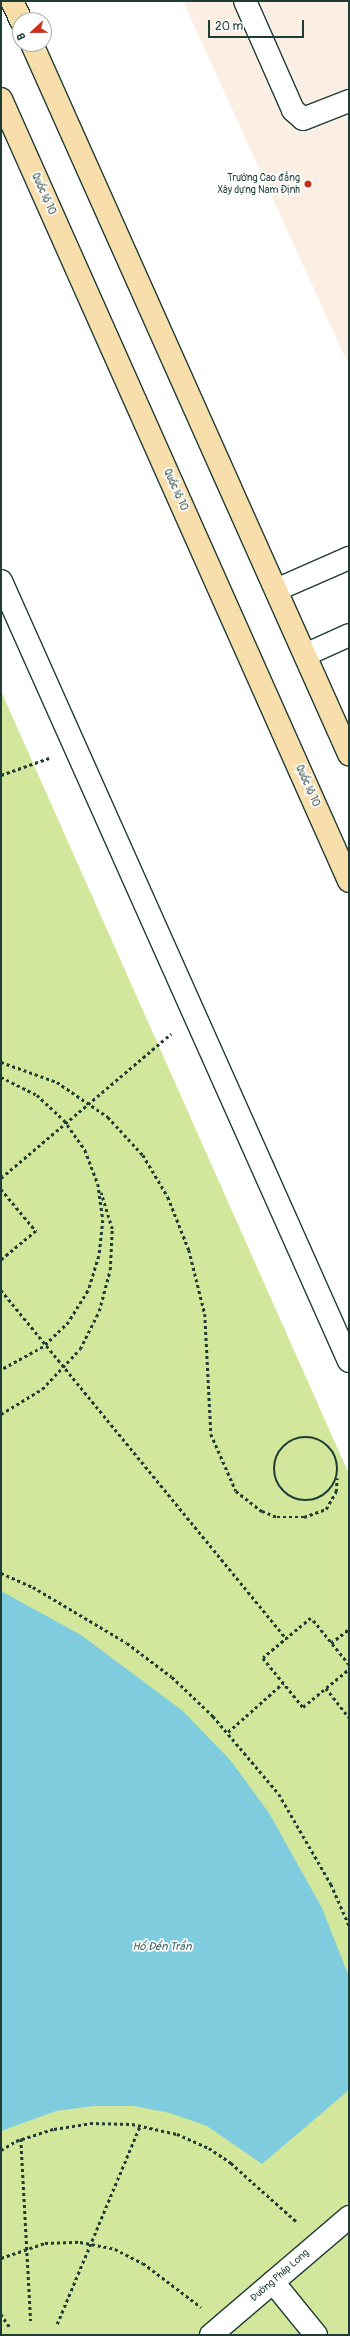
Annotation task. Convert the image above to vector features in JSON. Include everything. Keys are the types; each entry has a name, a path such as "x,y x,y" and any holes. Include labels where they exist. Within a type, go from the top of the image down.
{"highway":[{"path":"12,1 17,12"},
{"path":"36,52 349,754"},
{"name":"Quốc lộ 10","path":"1,99 349,881"}],"street":[{"path":"245,1 293,110 304,119 349,101"},
{"path":"276,590 349,558"},
{"path":"1,582 349,1361"},
{"path":"305,655 349,635"},
{"name":"Đường Pháp Long","path":"217,2330 349,2216"},
{"path":"273,2282 316,2335"}],"path":[{"path":"1,775 74,748"},
{"path":"1,1178 195,1014"},
{"path":"1,1062 57,1082 108,1117 143,1155 179,1222 204,1307 211,1434 228,1478 236,1491 262,1511 290,1518 316,1515 326,1509 336,1492 337,1478 333,1452 321,1440 310,1437 290,1440 281,1447 273,1467 278,1487 295,1500 316,1500 326,1495 337,1478"},
{"path":"1,1077 37,1095 66,1123 85,1150 98,1184 112,1229 110,1270 99,1311 80,1349 42,1389 1,1414"},
{"path":"1,1370 46,1344 69,1322 88,1291 99,1256 103,1220 98,1184"},
{"path":"1,1189 36,1231 1,1260"},
{"path":"1,1290 287,1639"},
{"path":"1,1573 33,1587 127,1643 172,1677 228,1732 279,1794 331,1884 349,1926"},
{"path":"349,1664 311,1618 263,1658 303,1707 349,1669"},
{"path":"332,1643 349,1629"},
{"path":"228,1732 283,1683"},
{"path":"326,1688 349,1717"},
{"path":"1,2150 22,2139 90,2123 140,2126 177,2134 209,2148 248,2176 319,2242"},
{"path":"57,2324 140,2126"},
{"path":"22,2139 32,2320"},
{"path":"1,2258 45,2243 90,2244 115,2249 143,2263 217,2330"},
{"path":"1,2314 11,2329"}],"shaded area":[{"name":"Trường Cao đẳng Xây dựng Nam Định","path":"183,1 349,1 349,366"}],"green space":[{"path":"1,691 349,1474 349,2335 1,2335"}],"water":[{"name":"Hồ Đền Trần","path":"1,1591 81,1635 183,1711 231,1761 269,1813 322,1908 349,1977 349,2090 262,2164 207,2126 170,2113 134,2106 94,2106 56,2111 1,2131"}],"place":[{"name":"Trường Cao đẳng Xây dựng Nam Định","path":"308,184"}]}
